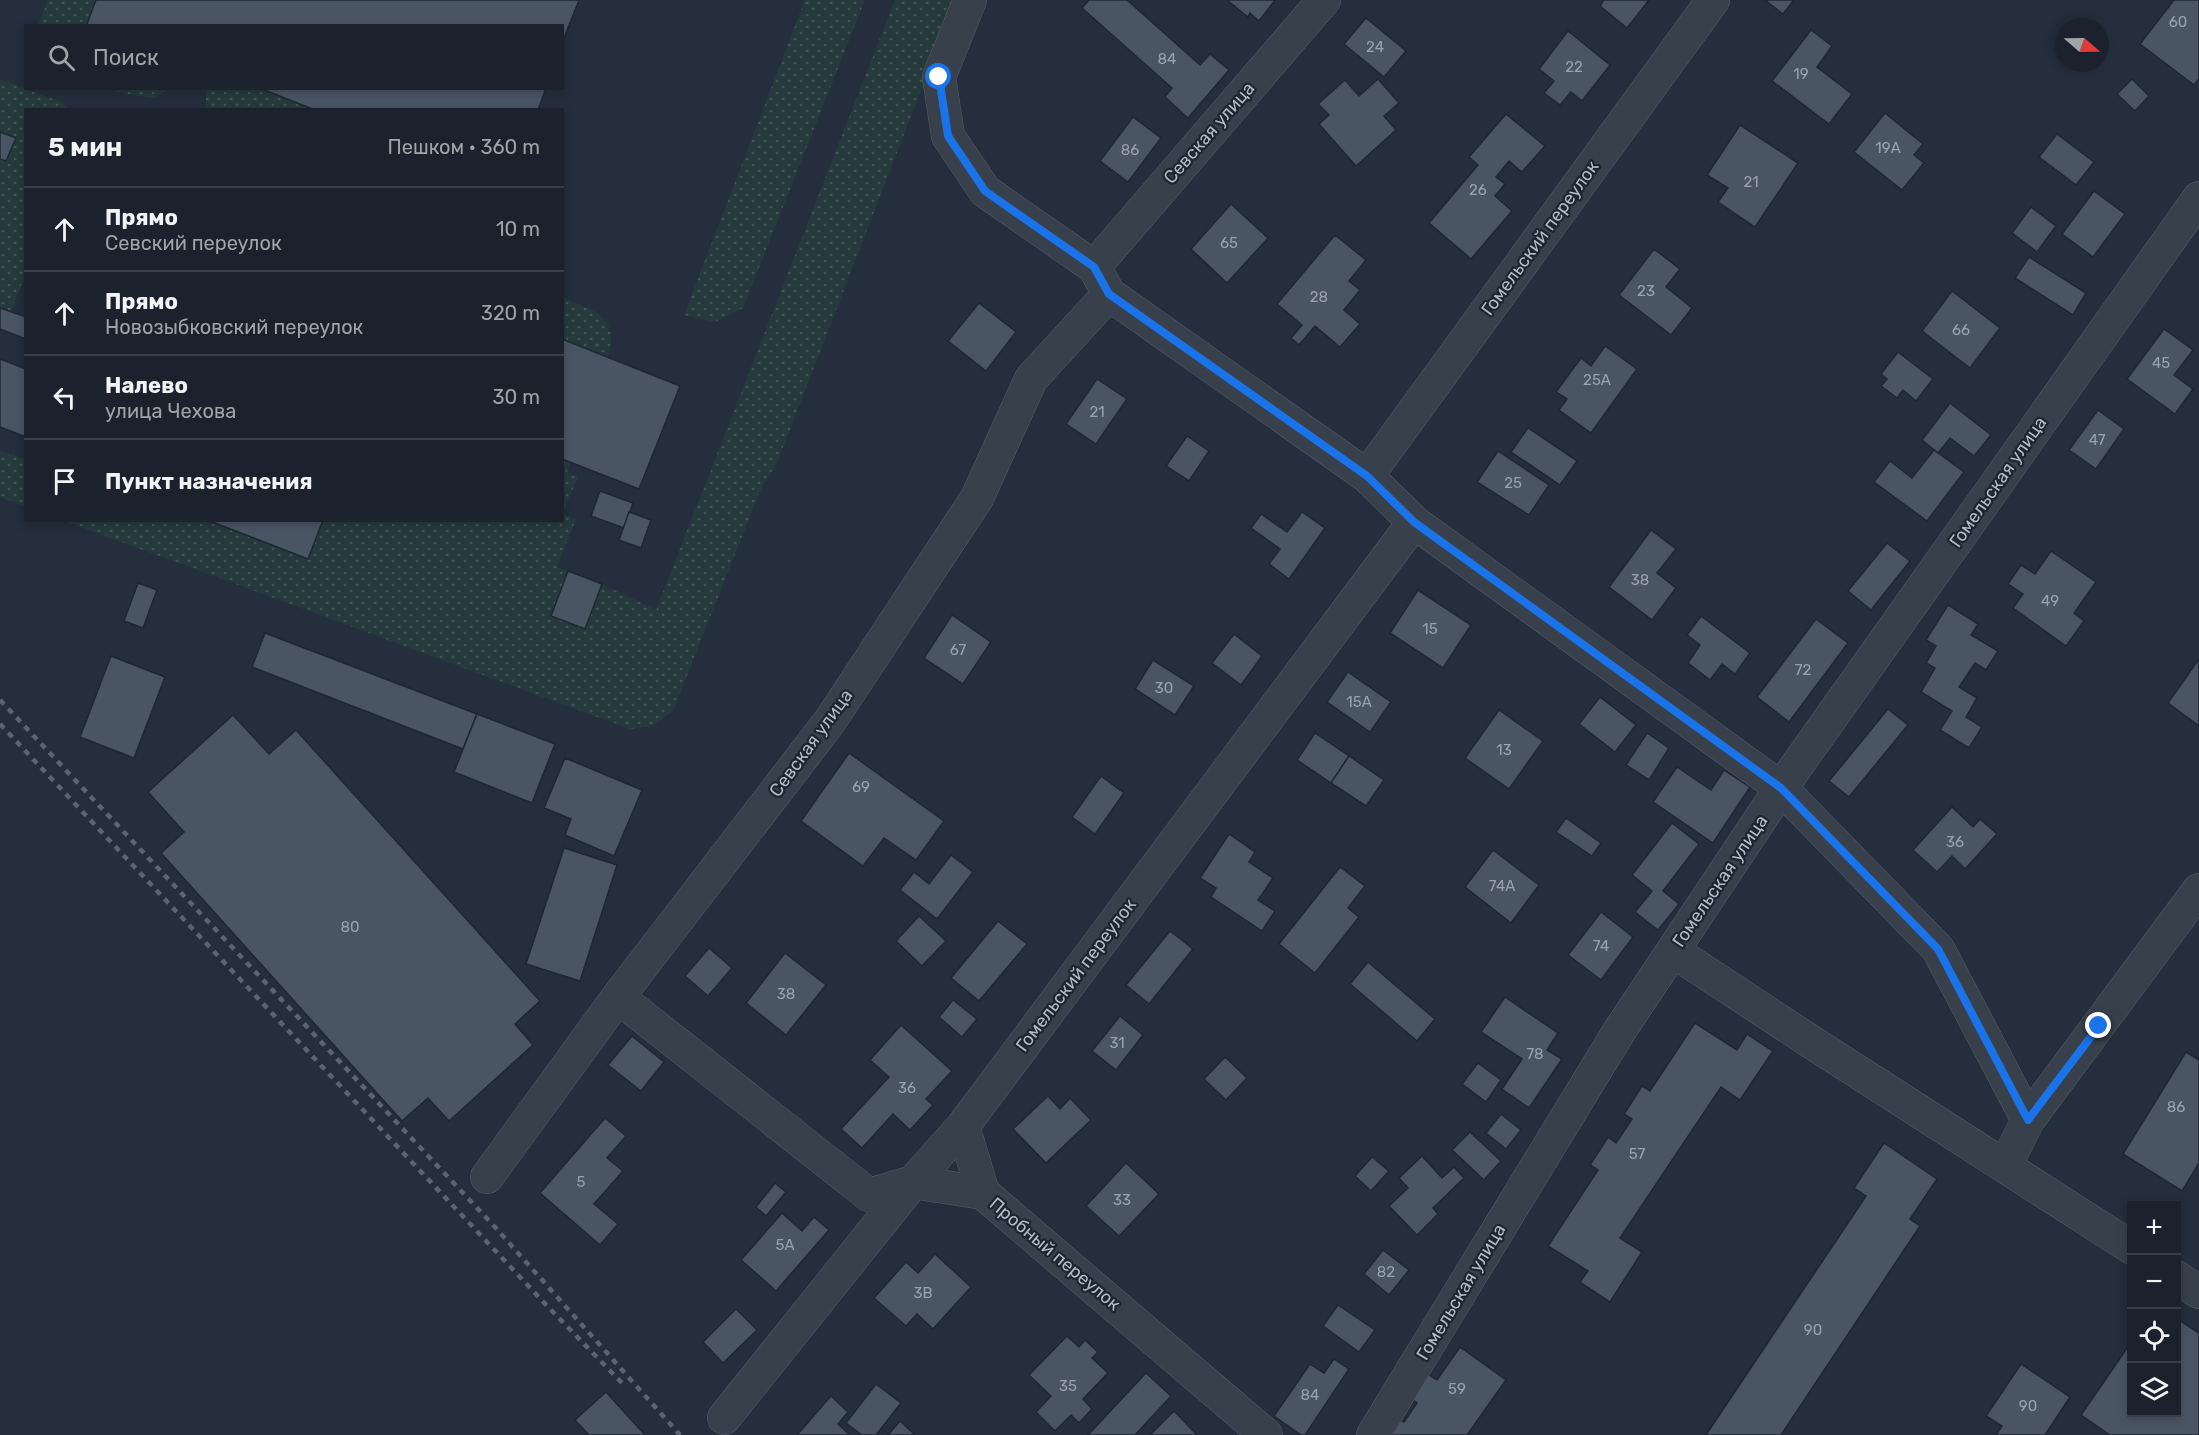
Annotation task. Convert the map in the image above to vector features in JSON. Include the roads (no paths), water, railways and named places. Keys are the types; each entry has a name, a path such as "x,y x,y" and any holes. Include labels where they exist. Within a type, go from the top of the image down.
{"street":[{"path":"970,0 939,77 948,136 985,191 1101,280 1367,476 1414,522 1781,788 1938,949 2028,1120"},
{"name":"Севская улица","path":"487,1177 618,998 830,721 976,498 1031,379 1101,280 1324,0"},
{"name":"Гомельский переулок","path":"1367,476 1713,0"},
{"name":"Гомельская улица","path":"1373,1435 1620,1030 1781,788 2199,198"},
{"name":"Гомельский переулок","path":"724,1418 914,1182 963,1126 1414,522"},
{"path":"2005,1166 2028,1120 2199,890"},
{"path":"1673,951 2127,1245"},
{"name":"Пробный переулок","path":"618,998 869,1195 914,1182 983,1193 1266,1435"},
{"path":"963,1126 983,1193"},
{"path":"2181,1280 2199,1292"}],"railway":[{"path":"0,700 494,1226 680,1435"},
{"path":"0,724 624,1385"}]}
